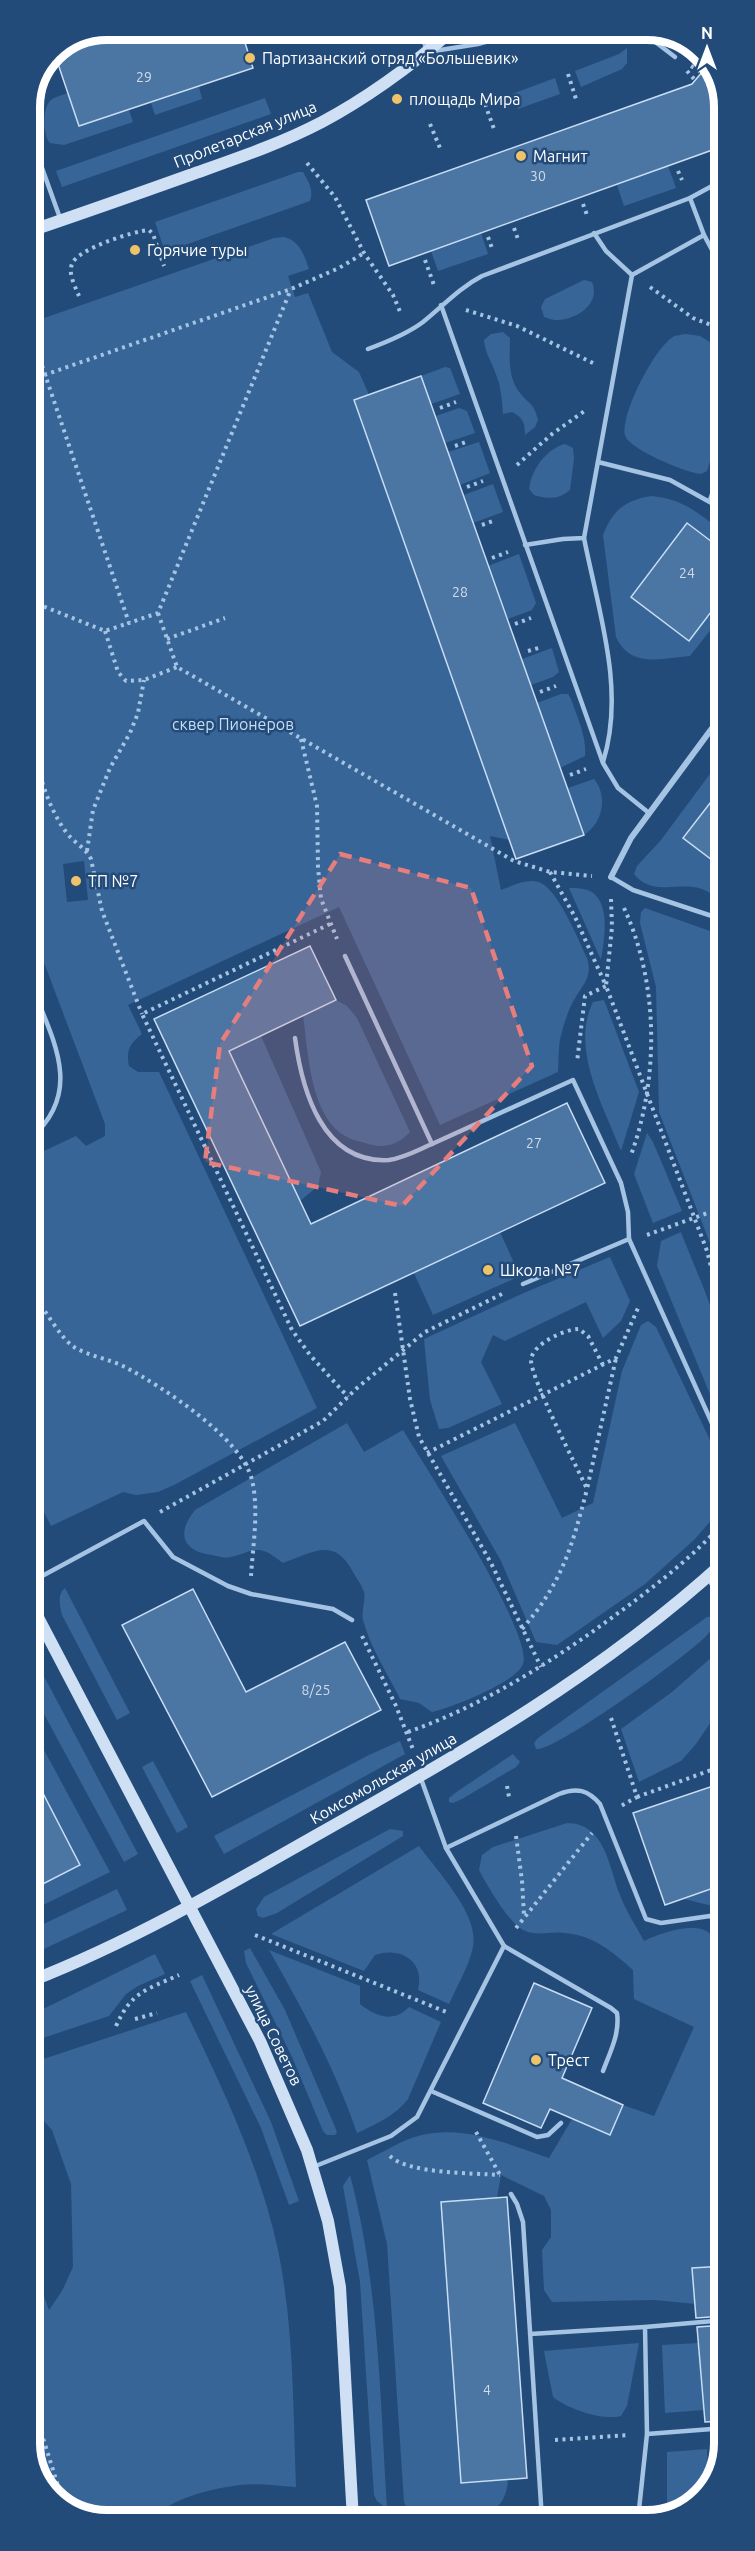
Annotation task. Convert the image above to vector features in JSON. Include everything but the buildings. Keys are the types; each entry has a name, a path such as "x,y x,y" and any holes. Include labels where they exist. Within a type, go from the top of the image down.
{"street":[{"name":"Пролетарская улица","path":"40,228 294,136 347,108 441,41"},
{"path":"610,877 627,845 714,725"},
{"name":"Комсомольская улица","path":"40,1977 107,1948 191,1906 420,1776 576,1681 656,1621 714,1571"},
{"name":"улица Советов","path":"40,1621 191,1906 277,2077 313,2167 328,2221 340,2287 352,2510"}],"lane":[{"path":"424,41 428,52 490,41"},
{"path":"654,41 675,57"},
{"path":"40,160 60,221"},
{"path":"369,349 422,323 465,285 482,276 594,232 690,198 714,185"},
{"path":"690,198 704,235 714,254"},
{"path":"594,232 606,251 632,275"},
{"path":"632,275 704,235"},
{"path":"603,763 612,727 613,687 584,538 632,275"},
{"path":"441,305 603,763 618,789 649,813"},
{"path":"598,462 670,480 714,503"},
{"path":"710,500 714,489"},
{"path":"525,545 584,538"},
{"path":"610,877 633,890 714,917"},
{"path":"345,956 432,1144"},
{"path":"40,1009 57,1054 62,1087 50,1116 40,1128"},
{"path":"295,1038 298,1064 309,1101 326,1132 358,1155 388,1160 432,1144 573,1080 621,1183 628,1212 629,1239 714,1428"},
{"path":"523,1284 629,1239"},
{"path":"40,1577 144,1521 173,1557 228,1586 251,1594 333,1609 352,1620"},
{"path":"707,1578 714,1587"},
{"path":"40,1638 47,1635"},
{"path":"420,1776 446,1848 504,1946 617,2013 616,2038 603,2071"},
{"path":"446,1848 575,1789 583,1790 593,1796 606,1817 646,1919 661,1923 711,1916 714,1919"},
{"path":"313,2167 380,2140 407,2127 417,2117 504,1946"},
{"path":"431,2091 537,2137 548,2134 561,2123"},
{"path":"511,2194 518,2204 523,2222 541,2510"},
{"path":"530,2334 714,2321"},
{"path":"639,2510 647,2434 645,2327"},
{"path":"647,2434 714,2429"}],"path":[{"path":"568,74 576,99"},
{"path":"485,104 494,129"},
{"path":"430,124 440,148"},
{"path":"307,163 335,197 364,253 396,303"},
{"path":"79,296 72,278 72,265 79,254 96,247 149,230 153,234 164,266"},
{"path":"40,377 291,289 328,273 364,253"},
{"path":"425,260 441,305 494,317 517,326 614,374"},
{"path":"632,275 693,318 714,326"},
{"path":"291,289 158,613 177,667 489,848 529,867 550,872 610,877"},
{"path":"40,360 129,623"},
{"path":"500,475 518,464 552,434 610,395"},
{"path":"40,605 105,631 158,613"},
{"path":"167,639 225,618"},
{"path":"105,631 121,677 126,681 144,680 177,667"},
{"path":"144,680 138,713 130,734 110,768 93,810 87,851 102,911 142,1014 292,1330 310,1355 348,1397"},
{"path":"301,739 317,806 319,886 324,910 345,956"},
{"path":"40,774 64,830 87,851"},
{"path":"550,872 575,917 606,986 714,1273"},
{"path":"606,986 612,927 610,877"},
{"path":"610,877 635,937 647,994 651,1061 647,1098 635,1144 621,1183"},
{"path":"142,1014 330,924"},
{"path":"580,1042 585,996 606,986"},
{"path":"658,1231 714,1210"},
{"path":"522,1629 554,1588 573,1546 616,1359 649,1283"},
{"path":"395,1293 414,1420 427,1453 478,1539 541,1667"},
{"path":"144,1521 323,1421 403,1348 435,1325 494,1298"},
{"path":"40,1304 70,1344 126,1368 184,1404 224,1438 245,1465 250,1473 254,1494 251,1594"},
{"path":"587,1489 531,1364 533,1352 542,1344 579,1329 588,1336 603,1365"},
{"path":"427,1453 616,1359"},
{"path":"408,1732 452,1715 541,1667 665,1578 714,1532"},
{"path":"352,1620 408,1732 420,1776"},
{"path":"610,1718 637,1797"},
{"path":"504,1946 525,1916 606,1817 637,1797 714,1769"},
{"path":"507,1786 522,1881 525,1916"},
{"path":"255,1935 465,2020"},
{"path":"116,2026 135,1996 179,1974"},
{"path":"135,2019 157,2013"},
{"path":"459,2104 511,2194"},
{"path":"380,2140 387,2153 394,2160 403,2164 419,2168 500,2175"},
{"path":"40,2428 59,2490"},
{"path":"537,2441 647,2434"}],"highlighted area":[{"path":"340,854 471,888 532,1066 402,1206 205,1162 220,1044"}],"green space":[{"path":"627,48 627,63 622,69 581,87 575,71 619,54"},
{"path":"555,78 560,94 518,109 512,94"},
{"path":"199,87 202,99 155,115 151,103"},
{"path":"68,93 80,126 129,110 133,122 64,145 50,143 44,122 47,105 54,98"},
{"path":"265,98 271,114 62,187 56,171"},
{"path":"668,166 676,188 624,206 617,185"},
{"path":"303,172 308,182 311,190 310,201 165,252 155,222"},
{"path":"481,233 488,254 438,271 431,251"},
{"name":"сквер Пионеров","path":"274,238 289,239 301,249 309,269 288,276 295,297 308,293 332,352 359,372 369,395 354,401 510,840 490,836 501,890 531,881 541,883 548,888 567,917 589,965 584,985 572,1004 561,1035 558,1072 440,1125 339,907 128,1005 142,1034 130,1048 129,1066 138,1072 159,1072 317,1408 174,1485 158,1492 136,1495 123,1492 51,1526 40,1505 40,1153 76,1136 86,1146 105,1136 105,1124 40,952 40,320","holes":["84,861 88,900 67,902 63,864"]},
{"path":"584,280 592,282 594,290 593,297 586,308 566,319 555,320 544,317 541,307 545,299"},
{"path":"503,332 510,338 510,366 513,380 520,393 533,407 538,420 535,427 525,435 524,424 519,416 512,412 503,414 499,382 485,345 484,340 491,334"},
{"path":"686,334 700,336 714,344 714,449 707,471 701,474 672,465 647,453 636,447 625,435 628,412 640,382 657,354 674,336"},
{"path":"445,367 450,368 460,394 431,404 421,376"},
{"path":"459,408 467,411 475,433 445,443 436,416"},
{"path":"479,442 490,473 460,485 448,452"},
{"path":"565,444 573,448 570,490 553,498 534,495 529,489 536,468 552,450"},
{"path":"493,484 503,512 473,523 464,495"},
{"path":"651,496 673,500 698,513 714,525 714,543 687,523 631,597 708,616 714,621 714,626 690,656 639,658 622,647 616,637 603,535 615,513 634,501"},
{"path":"519,554 536,603 532,610 508,619 488,566"},
{"path":"552,648 559,672 553,677 531,685 522,659"},
{"path":"561,694 568,694 571,699 581,727 585,756 560,768 537,703"},
{"path":"714,768 714,798 683,838 714,861 714,895 693,887 649,885 634,874 637,866 661,840"},
{"path":"594,779 601,793 601,809 596,824 584,835 568,788"},
{"path":"569,888 592,892 602,905 605,924 601,960"},
{"path":"645,908 714,932 714,1253 659,1112 656,987 640,923 641,912"},
{"path":"336,1000 347,1006 357,1018 410,1132 395,1143 378,1146 347,1137 335,1128 325,1115 318,1100 309,1064 303,1015"},
{"path":"604,1000 639,1092 621,1151 592,1078 587,1058 585,1039 587,1020 593,1002"},
{"path":"261,1036 321,1172 318,1186 300,1201 229,1051"},
{"path":"647,1133 682,1211 653,1223 634,1174"},
{"path":"500,1232 520,1276 433,1315 414,1273"},
{"path":"681,1232 714,1317 714,1404 657,1266 661,1241"},
{"path":"610,1257 630,1301 621,1321 603,1338 586,1302 505,1341 493,1335 481,1362 502,1404 448,1428 439,1429 430,1400 424,1339 526,1292"},
{"path":"648,1321 656,1327 714,1450 714,1517 695,1539 645,1584 557,1645 536,1642 501,1561 441,1456 515,1423 562,1518 593,1503 622,1371 641,1325"},
{"path":"347,1423 364,1452 403,1430 475,1548 512,1619 522,1647 523,1664 509,1679 468,1700 432,1712 419,1703 400,1699 366,1630 363,1617 363,1589 346,1561 338,1554 322,1550 283,1563 261,1550 223,1558 202,1553 188,1545 184,1533 189,1518 195,1510"},
{"path":"65,1588 130,1713 117,1720 62,1615 60,1597"},
{"path":"707,1617 713,1619 710,1632 677,1660 594,1719 548,1746 536,1749 534,1743 538,1738"},
{"path":"714,1656 714,1717 681,1761 639,1782 621,1729 672,1692"},
{"path":"40,1672 138,1854 124,1862 40,1707"},
{"path":"400,1741 405,1754 224,1854 214,1836"},
{"path":"40,1743 110,1872 40,1907 40,1885 80,1865 40,1787"},
{"path":"513,1754 520,1762 516,1767 462,1799 453,1803 449,1802 449,1798 455,1793"},
{"path":"153,1761 188,1827 177,1833 142,1767"},
{"path":"567,1823 580,1825 590,1830 604,1848 622,1901 644,1941 678,1929 688,1928 705,1931 714,1938 714,2267 692,2268 695,2304 655,2300 552,2302 544,2290 542,2250 551,2237 551,2210 544,2196 501,2175 497,2198 441,2202 461,2482 508,2479 505,2495 493,2510 408,2510 404,2502 387,2244 367,2160 408,2139 438,2133 471,2134 549,2158 572,2119 610,2135 623,2105 654,2116 694,2027 634,1999 633,1970 602,1945 574,1934 534,1933 517,1926 492,1893 479,1870 482,1855 493,1847"},
{"path":"390,1829 403,1831 403,1836 277,1913 263,1918 258,1916 256,1909 264,1897"},
{"path":"419,1846 464,1908 473,1934 473,1947 469,1961 449,2004 418,1990 418,1971 415,1964 402,1955 385,1953 375,1955 364,1971 271,1934"},
{"path":"714,1888 714,1906 684,1899"},
{"path":"117,1889 127,1910 40,1951 40,1926"},
{"path":"250,1948 285,2010 337,2132 335,2135 327,2135 323,2131 292,2057 246,1963 244,1951"},
{"path":"269,1950 360,1986 360,2004 379,2015 391,2017 409,2007 441,2022 408,2099 385,2119 357,2133 328,2062"},
{"path":"155,1954 165,1974 126,1994 109,2016 40,2039 40,2011"},
{"path":"202,1975 271,2122 299,2201 289,2205 261,2128 190,1981"},
{"path":"186,2012 227,2099 251,2158 278,2250 290,2338 296,2487 240,2485 191,2496 163,2510 103,2510 82,2505 70,2499 54,2484 44,2465 40,2443 40,2285 49,2310 62,2291 73,2267 71,2184 52,2130 40,2117 40,2060"},
{"path":"350,2175 360,2216 373,2299 387,2509 377,2501 374,2495 360,2282 343,2186"},
{"path":"639,2343 627,2406 621,2416 605,2417 586,2413 567,2406 553,2397 544,2351"},
{"path":"698,2343 704,2410 665,2413 662,2345"},
{"path":"707,2449 708,2471 692,2494 667,2507 667,2452"}],"place":[{"name":"Партизанский отряд «Большевик»","path":"250,58"},
{"name":"площадь Мира","path":"397,99"},
{"name":"Магнит","path":"521,156"},
{"name":"Горячие туры","path":"135,250"},
{"name":"ТП №7","path":"76,881"},
{"name":"Школа №7","path":"488,1270"},
{"name":"Трест","path":"536,2060"}]}
